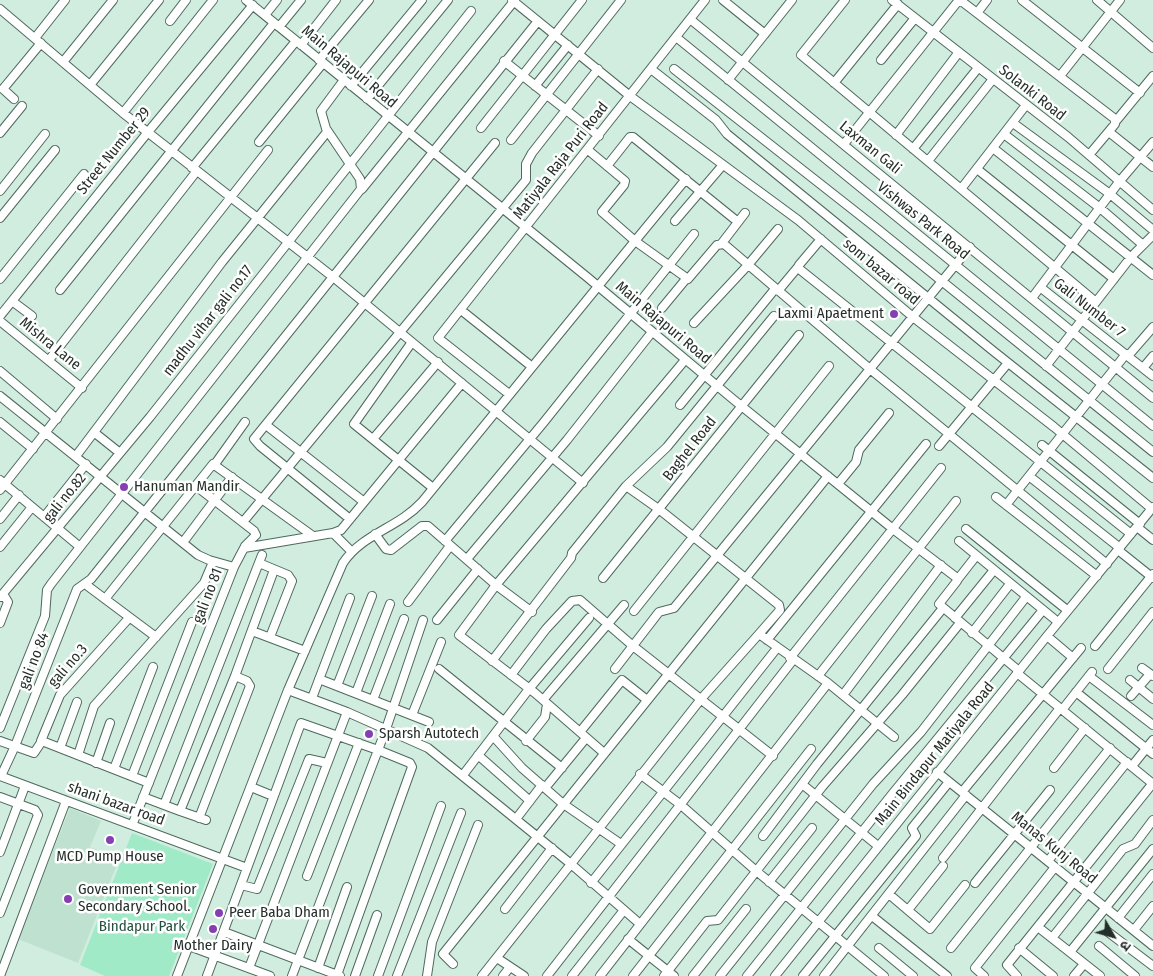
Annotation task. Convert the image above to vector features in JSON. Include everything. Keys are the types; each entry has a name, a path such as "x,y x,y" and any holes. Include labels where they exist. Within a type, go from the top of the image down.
{"street":[{"path":"14,98 3,89 65,0"},
{"path":"63,62 113,0"},
{"path":"90,84 159,0"},
{"path":"170,21 186,0"},
{"path":"123,113 213,0"},
{"path":"266,15 278,0"},
{"path":"60,290 277,25 301,0"},
{"path":"49,360 194,170 298,43 336,0"},
{"path":"259,142 369,0"},
{"path":"351,86 422,0"},
{"path":"367,99 448,0"},
{"path":"0,728 45,616 49,587 307,257 514,0"},
{"name":"som bazar road","path":"514,0 630,96 821,239 913,317 1062,434 1151,512 1119,549"},
{"path":"481,128 582,0"},
{"path":"511,140 621,0"},
{"name":"Matiyala Raja Puri Road","path":"509,394 438,338 705,0"},
{"path":"723,0 765,34"},
{"path":"728,80 792,0"},
{"path":"845,0 801,55 1096,302"},
{"path":"844,144 959,0 1113,116 1116,121"},
{"path":"977,13 987,0"},
{"path":"1022,0 1140,93"},
{"path":"1097,0 1153,48"},
{"path":"1060,76 1120,0"},
{"name":"Main Rajapuri Road","path":"251,2 407,133 598,286 741,406 893,529 958,578"},
{"name":"Street Number 29","path":"0,316 251,2"},
{"path":"834,83 895,2"},
{"name":"Solanki Road","path":"895,2 1089,155 1153,210"},
{"path":"0,9 123,113 333,277 438,362 583,484"},
{"name":"madhu vihar gali no.17","path":"150,417 471,11"},
{"path":"881,60 915,18"},
{"name":"Laxman Gali","path":"690,19 1153,398"},
{"path":"156,637 105,599 82,585 91,579 146,511 431,152 538,21"},
{"name":"Vishwas Park Road","path":"676,37 1153,426"},
{"path":"535,86 568,46"},
{"path":"896,134 959,52"},
{"path":"504,61 599,136"},
{"path":"913,149 978,68"},
{"path":"651,69 716,120 727,134 929,299 1153,478"},
{"path":"674,69 1153,452"},
{"path":"242,522 526,180 526,164 598,70"},
{"path":"1089,155 1153,76"},
{"path":"344,80 321,111 327,130 360,179 361,189"},
{"path":"928,161 993,80"},
{"path":"962,189 1026,105"},
{"path":"0,133 22,106"},
{"path":"1013,123 1110,194 1153,230"},
{"path":"76,456 257,218 327,130"},
{"path":"1109,132 1153,167"},
{"path":"0,191 45,134"},
{"path":"1004,134 1100,208 1143,245"},
{"path":"607,166 632,136 738,222"},
{"name":"Gali Number 7","path":"1153,142 1119,182 1040,287 1153,376"},
{"path":"350,519 254,441 256,436 366,304 465,178 495,143"},
{"path":"993,148 1153,275"},
{"path":"0,218 55,150"},
{"path":"80,547 19,495 2,485 58,419 268,150"},
{"path":"588,150 625,183 602,213 635,241 686,279"},
{"path":"675,221 722,166"},
{"path":"977,169 1114,279"},
{"path":"0,279 84,174"},
{"path":"177,976 288,690 333,584 351,551 375,534 406,518 433,488 686,179"},
{"path":"662,308 686,279 690,279 745,213"},
{"path":"694,323 748,265 778,229"},
{"path":"408,602 448,544 694,234"},
{"path":"1046,366 1131,257 1153,235"},
{"path":"680,405 821,239"},
{"path":"722,242 870,369 1107,564"},
{"path":"616,669 660,612 672,610 970,247"},
{"path":"798,267 1131,534"},
{"path":"1032,298 1040,287"},
{"path":"12,301 32,316"},
{"path":"461,310 532,366"},
{"path":"492,661 532,612 571,558 572,553 626,486 667,447 774,316"},
{"name":"Mishra Lane","path":"0,322 82,388"},
{"path":"1006,505 1115,368 1153,327"},
{"path":"467,560 652,332"},
{"name":"Baghel Road","path":"603,578 660,510 799,335"},
{"path":"412,342 354,423 356,427 433,488"},
{"path":"1143,368 1153,356"},
{"path":"604,753 545,702 459,635 496,585 583,484 685,360"},
{"path":"372,439 438,362"},
{"path":"939,446 1008,363"},
{"path":"634,610 829,366"},
{"path":"0,371 58,419"},
{"path":"244,548 341,530 462,383"},
{"name":"gali no 81","path":"0,396 203,558 234,567 133,824"},
{"path":"838,484 856,462 859,450 889,413"},
{"name":"gali no.82","path":"0,596 150,417"},
{"path":"0,422 33,449"},
{"path":"105,599 165,527 246,422"},
{"path":"266,425 364,502"},
{"path":"95,433 120,453"},
{"path":"767,640 926,444"},
{"path":"1042,446 1138,525 1153,540"},
{"path":"44,517 86,464"},
{"path":"215,464 313,536"},
{"path":"547,976 740,730 792,659 941,468"},
{"path":"184,541 232,476"},
{"path":"453,964 443,954 536,835 746,580 828,476"},
{"path":"1029,476 1152,576 1095,646"},
{"path":"196,486 256,533 244,548 234,567"},
{"path":"482,976 640,774 780,607 660,510 626,486"},
{"path":"0,519 19,495"},
{"path":"996,497 1097,576"},
{"path":"818,676 956,502"},
{"path":"0,547 32,507"},
{"path":"375,534 388,550 425,525 496,585 532,612"},
{"path":"966,529 1068,610"},
{"path":"333,533 351,551"},
{"path":"959,541 1058,622"},
{"name":"Main Bindapur Matiyala Road","path":"775,976 937,772 1119,549"},
{"path":"164,805 262,555"},
{"path":"976,556 939,602 943,608 1004,658 1042,694 1153,783 1006,966 1017,976"},
{"path":"78,755 94,706 204,583 213,562"},
{"path":"259,563 288,575 292,581 270,637"},
{"path":"843,695 941,565"},
{"path":"437,620 478,569"},
{"path":"180,811 235,676 274,570"},
{"path":"628,939 668,974 706,921 718,920 816,794 878,724 994,570"},
{"path":"972,633 1010,584"},
{"name":"gali no 84","path":"0,776 15,746 82,585"},
{"path":"0,596 5,596 8,602 0,622"},
{"path":"337,686 372,596"},
{"path":"720,976 873,784 921,732 1026,597"},
{"path":"312,698 350,598"},
{"path":"511,675 546,629 572,601 580,600 632,646 669,673 772,756"},
{"path":"356,693 390,604"},
{"path":"526,741 545,717 545,702 624,605"},
{"path":"763,836 802,784 943,608"},
{"path":"747,976 1043,610"},
{"path":"1108,669 1153,612"},
{"name":"gali no.3","path":"41,741 60,695 130,618"},
{"path":"463,775 529,689 589,618"},
{"path":"373,700 404,619"},
{"path":"292,976 296,959 386,729 423,620"},
{"path":"132,776 192,622"},
{"path":"252,631 304,651"},
{"path":"759,634 828,683 894,738"},
{"path":"1047,636 1073,658"},
{"path":"412,716 441,642"},
{"path":"591,883 722,715 777,648"},
{"path":"824,976 890,895 964,793 1081,648"},
{"path":"114,769 152,667"},
{"path":"1131,696 1151,675 1142,668"},
{"path":"439,669 502,723 562,768"},
{"path":"908,910 984,808 1061,709 1091,674 1153,726"},
{"path":"144,797 203,819 250,686 247,681 235,676"},
{"path":"319,679 429,722"},
{"path":"580,732 622,680 647,700"},
{"path":"1130,680 1153,700"},
{"path":"600,976 828,683"},
{"path":"288,690 347,712 428,748 552,848 640,924"},
{"path":"1076,692 1150,751"},
{"path":"60,748 77,702"},
{"path":"249,968 347,712"},
{"path":"96,762 110,723"},
{"path":"208,976 299,724 303,723 338,735 410,763 412,770 338,975 224,932"},
{"path":"1054,768 1085,728"},
{"path":"493,736 522,768 562,803 621,844"},
{"path":"516,819 586,738"},
{"path":"0,740 34,753 41,741 149,782"},
{"path":"1048,861 1130,764 1150,751 1153,740"},
{"path":"307,876 359,743"},
{"path":"951,948 1110,748"},
{"path":"633,976 811,749"},
{"path":"478,755 530,801"},
{"path":"241,885 257,890 308,760 312,758 327,763"},
{"name":"Manas Kunj Road","path":"937,772 1150,943"},
{"path":"640,774 681,805 769,882 884,976"},
{"name":"shani bazar road","path":"0,776 247,868"},
{"path":"803,976 916,836 912,828 949,782"},
{"path":"802,784 878,846"},
{"path":"0,852 25,786"},
{"path":"251,786 273,796"},
{"path":"975,882 1050,790"},
{"path":"0,796 35,810 38,813 38,818 0,912"},
{"path":"0,976 66,801"},
{"path":"378,976 441,806"},
{"path":"397,976 461,813"},
{"path":"1052,938 1123,849 1135,844 1153,820"},
{"path":"426,976 432,942 478,825"},
{"path":"769,882 812,828"},
{"path":"505,909 552,848"},
{"path":"1070,952 1153,849"},
{"path":"984,976 975,968 1055,867"},
{"path":"1118,918 1153,874"},
{"path":"890,895 930,929 965,885"},
{"path":"318,968 347,887"},
{"path":"1134,930 1153,906"},
{"path":"693,976 746,909"},
{"path":"572,976 624,910"},
{"path":"354,976 377,915"},
{"path":"872,916 947,976"},
{"path":"1038,927 1100,976"},
{"path":"1108,932 1153,966"},
{"path":"1150,943 1153,933"},
{"path":"189,946 270,976"},
{"path":"1099,946 1135,976"},
{"path":"879,948 913,976"},
{"path":"1019,948 1053,976"},
{"path":"497,958 524,976"},
{"path":"1074,976 1084,964"},
{"path":"503,976 510,967"},
{"path":"870,976 876,969"}],"shaded area":[{"name":"Government Senior Secondary School.","path":"70,808 101,821 90,847 119,859 78,963 18,939"}],"green space":[{"name":"Bindapur Park","path":"132,833 213,864 169,976 105,976 80,965"}],"place":[{"name":"Laxmi Apaetment","path":"894,314"},
{"name":"Hanuman Mandir","path":"124,487"},
{"name":"Sparsh Autotech","path":"369,734"},
{"name":"MCD Pump House","path":"110,840"},
{"name":"Government Senior Secondary School.","path":"68,899"},
{"name":"Peer Baba Dham","path":"219,913"},
{"name":"Mother Dairy","path":"213,929"}]}
